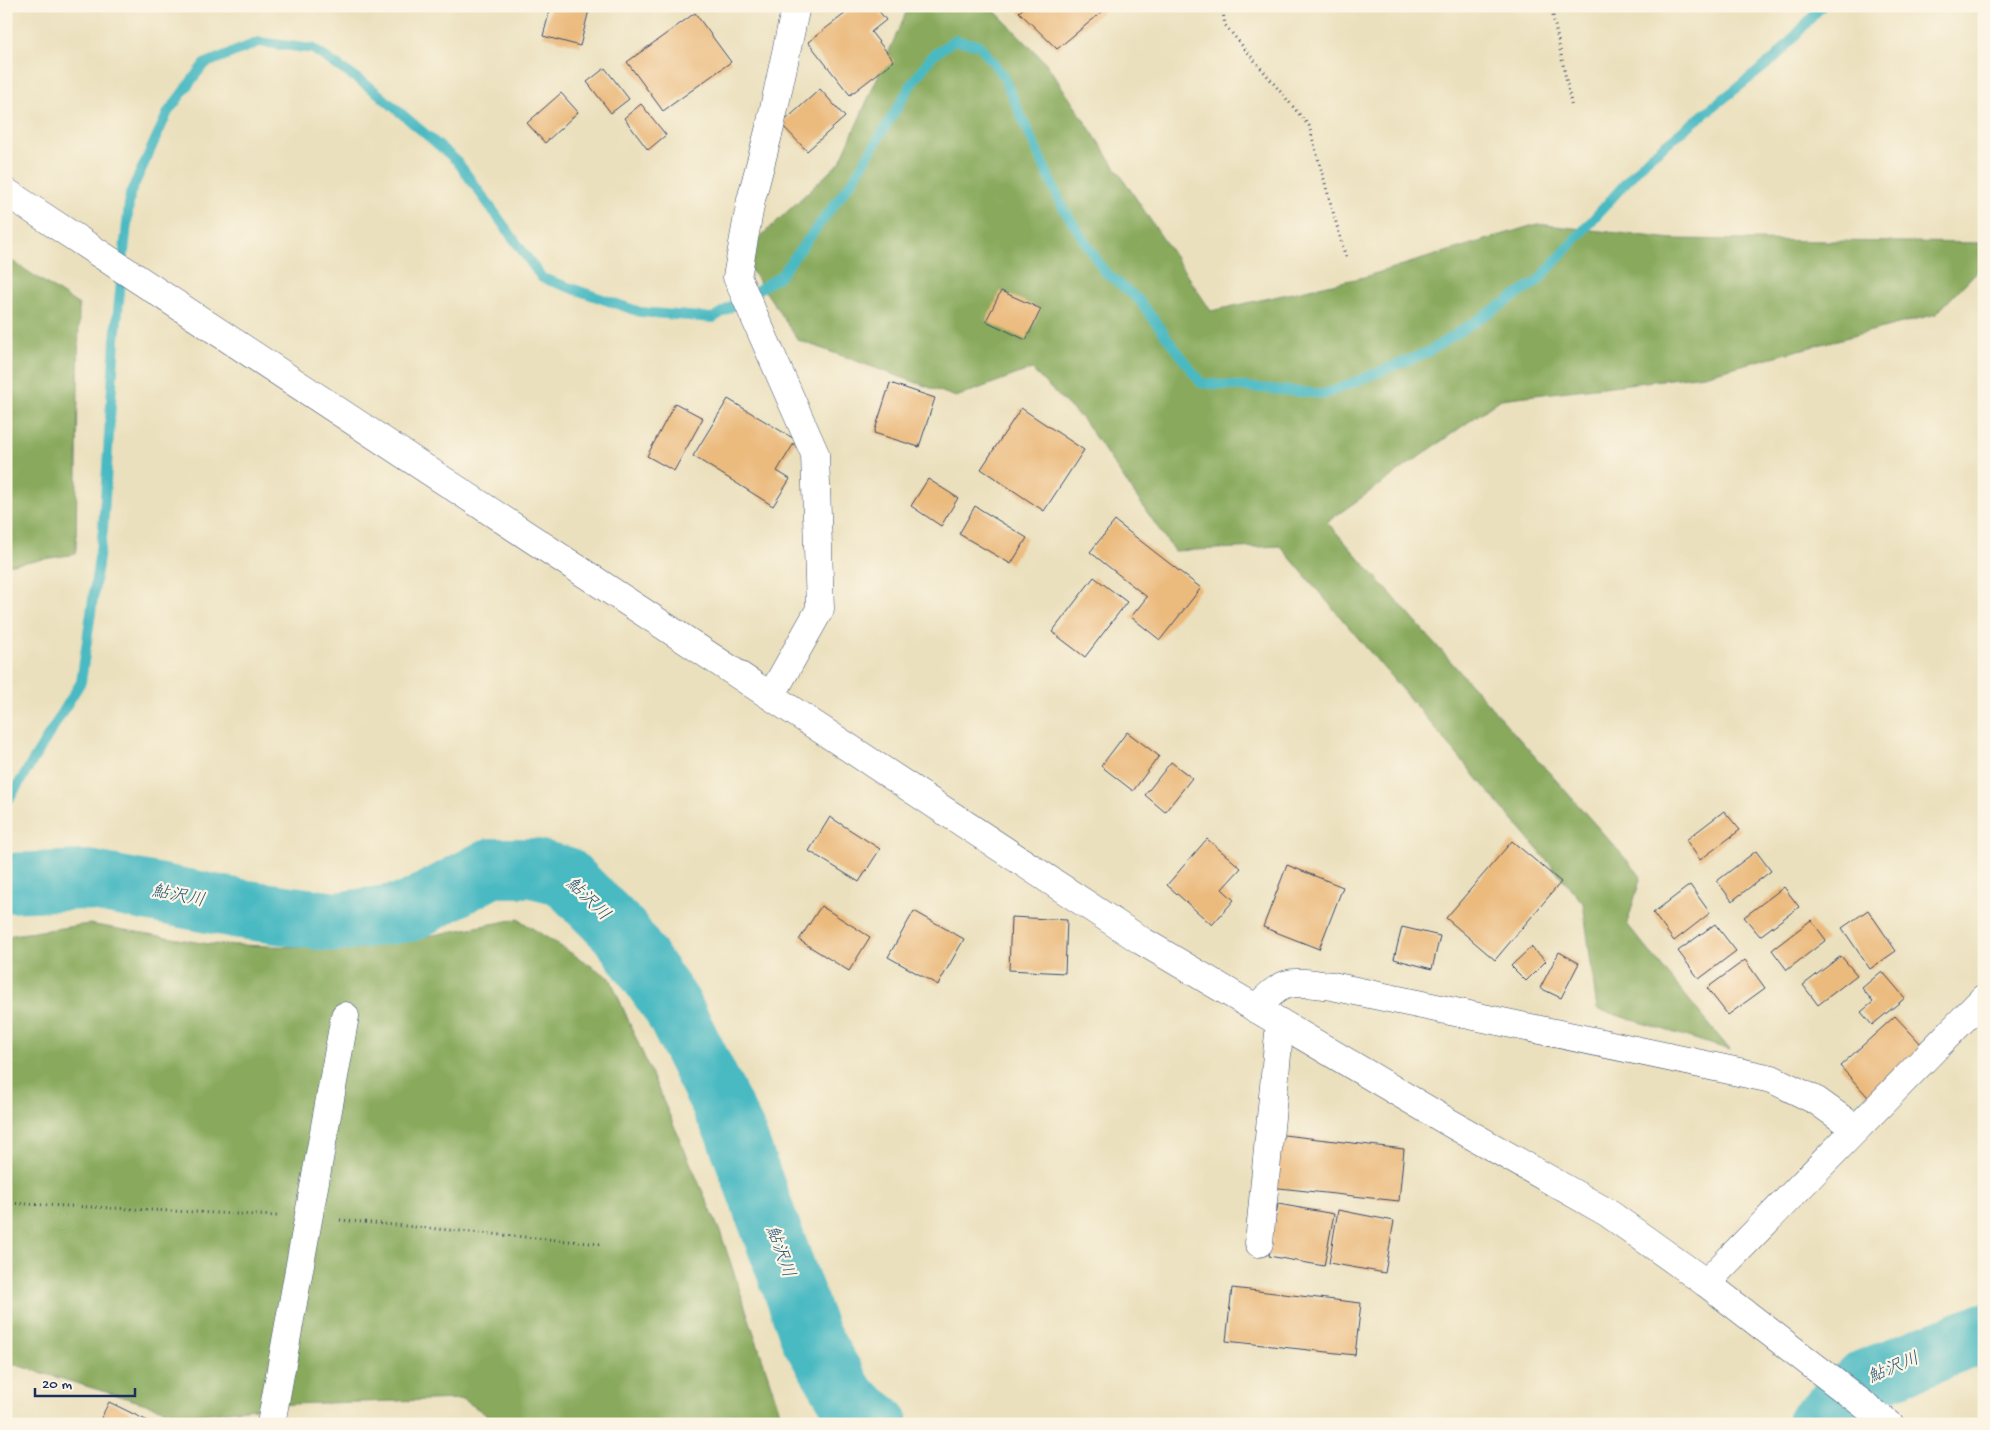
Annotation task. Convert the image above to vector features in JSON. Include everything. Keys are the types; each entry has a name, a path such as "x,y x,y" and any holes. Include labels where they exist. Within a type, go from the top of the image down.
{"street":[{"path":"771,696 820,609 815,454 737,277 751,200 770,127 796,6"},
{"path":"6,192 1142,941 1450,1123 1608,1213 1706,1283 1883,1419"},
{"path":"1256,1009 1270,992 1292,982 1332,986 1772,1079 1817,1101 1856,1129"},
{"path":"1706,1283 1984,998"},
{"path":"271,1424 346,1016"},
{"path":"1259,1243 1280,1023"}],"path":[{"path":"1222,6 1225,25 1309,126 1346,258"},
{"path":"1551,6 1572,108"}],"green space":[{"path":"909,6 990,6 1046,63 1211,311 1364,277 1537,224 1673,239 1984,243 1984,264 1936,314 1704,375 1501,399 1327,522 1641,876 1627,924 1730,1050 1597,1009 1583,903 1280,546 1174,551 1084,421 1031,369 956,397 798,340 741,255 840,162"},
{"path":"6,257 79,305 76,554 6,565"},
{"path":"518,919 610,978 721,1234 784,1424 500,1424 463,1399 291,1404 186,1416 6,1362 6,936 89,924 208,944 359,949"}],"building":[{"path":"551,6 590,6 580,46 543,36"},
{"path":"855,6 875,6 886,20 871,32 894,61 850,95 808,42"},
{"path":"1026,6 1109,6 1057,49 1019,12"},
{"path":"695,13 731,62 663,111 627,62"},
{"path":"605,68 629,99 611,113 587,82"},
{"path":"820,89 845,117 807,151 781,124"},
{"path":"561,93 578,112 545,143 527,123"},
{"path":"641,104 666,135 648,150 624,118"},
{"path":"1001,291 1041,309 1026,340 986,321"},
{"path":"890,383 935,398 919,447 874,433"},
{"path":"728,399 796,440 777,471 790,479 773,506 693,456"},
{"path":"675,403 703,418 674,471 647,456"},
{"path":"1021,408 1084,450 1044,511 981,469"},
{"path":"928,479 958,498 941,526 911,506"},
{"path":"975,506 1027,538 1011,564 959,534"},
{"path":"1115,521 1201,588 1160,640 1131,617 1147,597 1090,552"},
{"path":"1094,577 1127,602 1085,657 1052,632"},
{"path":"1127,732 1159,756 1133,791 1101,766"},
{"path":"1171,762 1192,778 1165,812 1145,795"},
{"path":"1724,811 1740,830 1700,860 1686,840"},
{"path":"830,817 880,849 859,882 809,851"},
{"path":"1207,839 1241,868 1222,889 1234,900 1212,925 1167,885"},
{"path":"1512,841 1561,882 1495,960 1446,918"},
{"path":"1756,851 1771,871 1732,901 1717,881"},
{"path":"1287,865 1343,887 1319,949 1263,927"},
{"path":"1690,885 1710,913 1674,941 1653,913"},
{"path":"1784,887 1799,907 1760,936 1744,917"},
{"path":"821,906 870,937 849,971 799,940"},
{"path":"1868,910 1896,951 1870,969 1842,928"},
{"path":"914,911 964,939 938,985 888,957"},
{"path":"1011,917 1067,920 1065,973 1009,970"},
{"path":"1811,920 1826,940 1787,970 1772,950"},
{"path":"1715,924 1736,951 1699,979 1678,951"},
{"path":"1402,927 1440,936 1432,969 1394,959"},
{"path":"1531,947 1546,961 1526,981 1511,966"},
{"path":"1559,952 1579,963 1561,998 1540,988"},
{"path":"1841,956 1857,975 1818,1005 1803,985"},
{"path":"1745,960 1765,988 1728,1015 1707,988"},
{"path":"1882,971 1905,998 1872,1025 1861,1012 1873,1002 1862,988"},
{"path":"1895,1016 1923,1046 1868,1097 1840,1066"},
{"path":"1275,1134 1404,1149 1399,1201 1270,1187"},
{"path":"1278,1204 1334,1214 1324,1266 1269,1256"},
{"path":"1338,1210 1394,1221 1385,1273 1329,1263"},
{"path":"1232,1288 1361,1303 1355,1355 1226,1341"},
{"path":"109,1402 154,1424 98,1424"}],"waterway":[{"path":"6,802 81,682 103,530 115,340 130,194 168,112 204,64 259,42 313,49 375,91 457,161 542,278 640,312 713,318 780,276 853,180 911,85 932,56 954,40 979,45 1002,74 1063,208 1104,271 1139,300 1201,383 1325,394 1428,352 1537,282 1647,159 1775,58 1822,6"},
{"name":"鮎沢川","path":"6,883 88,880 240,909 336,922 409,912 491,868 532,868 564,876 621,933 672,1006 735,1132 811,1338 849,1401 879,1424"},
{"name":"鮎沢川","path":"1817,1424 1865,1379 1984,1333"}]}
